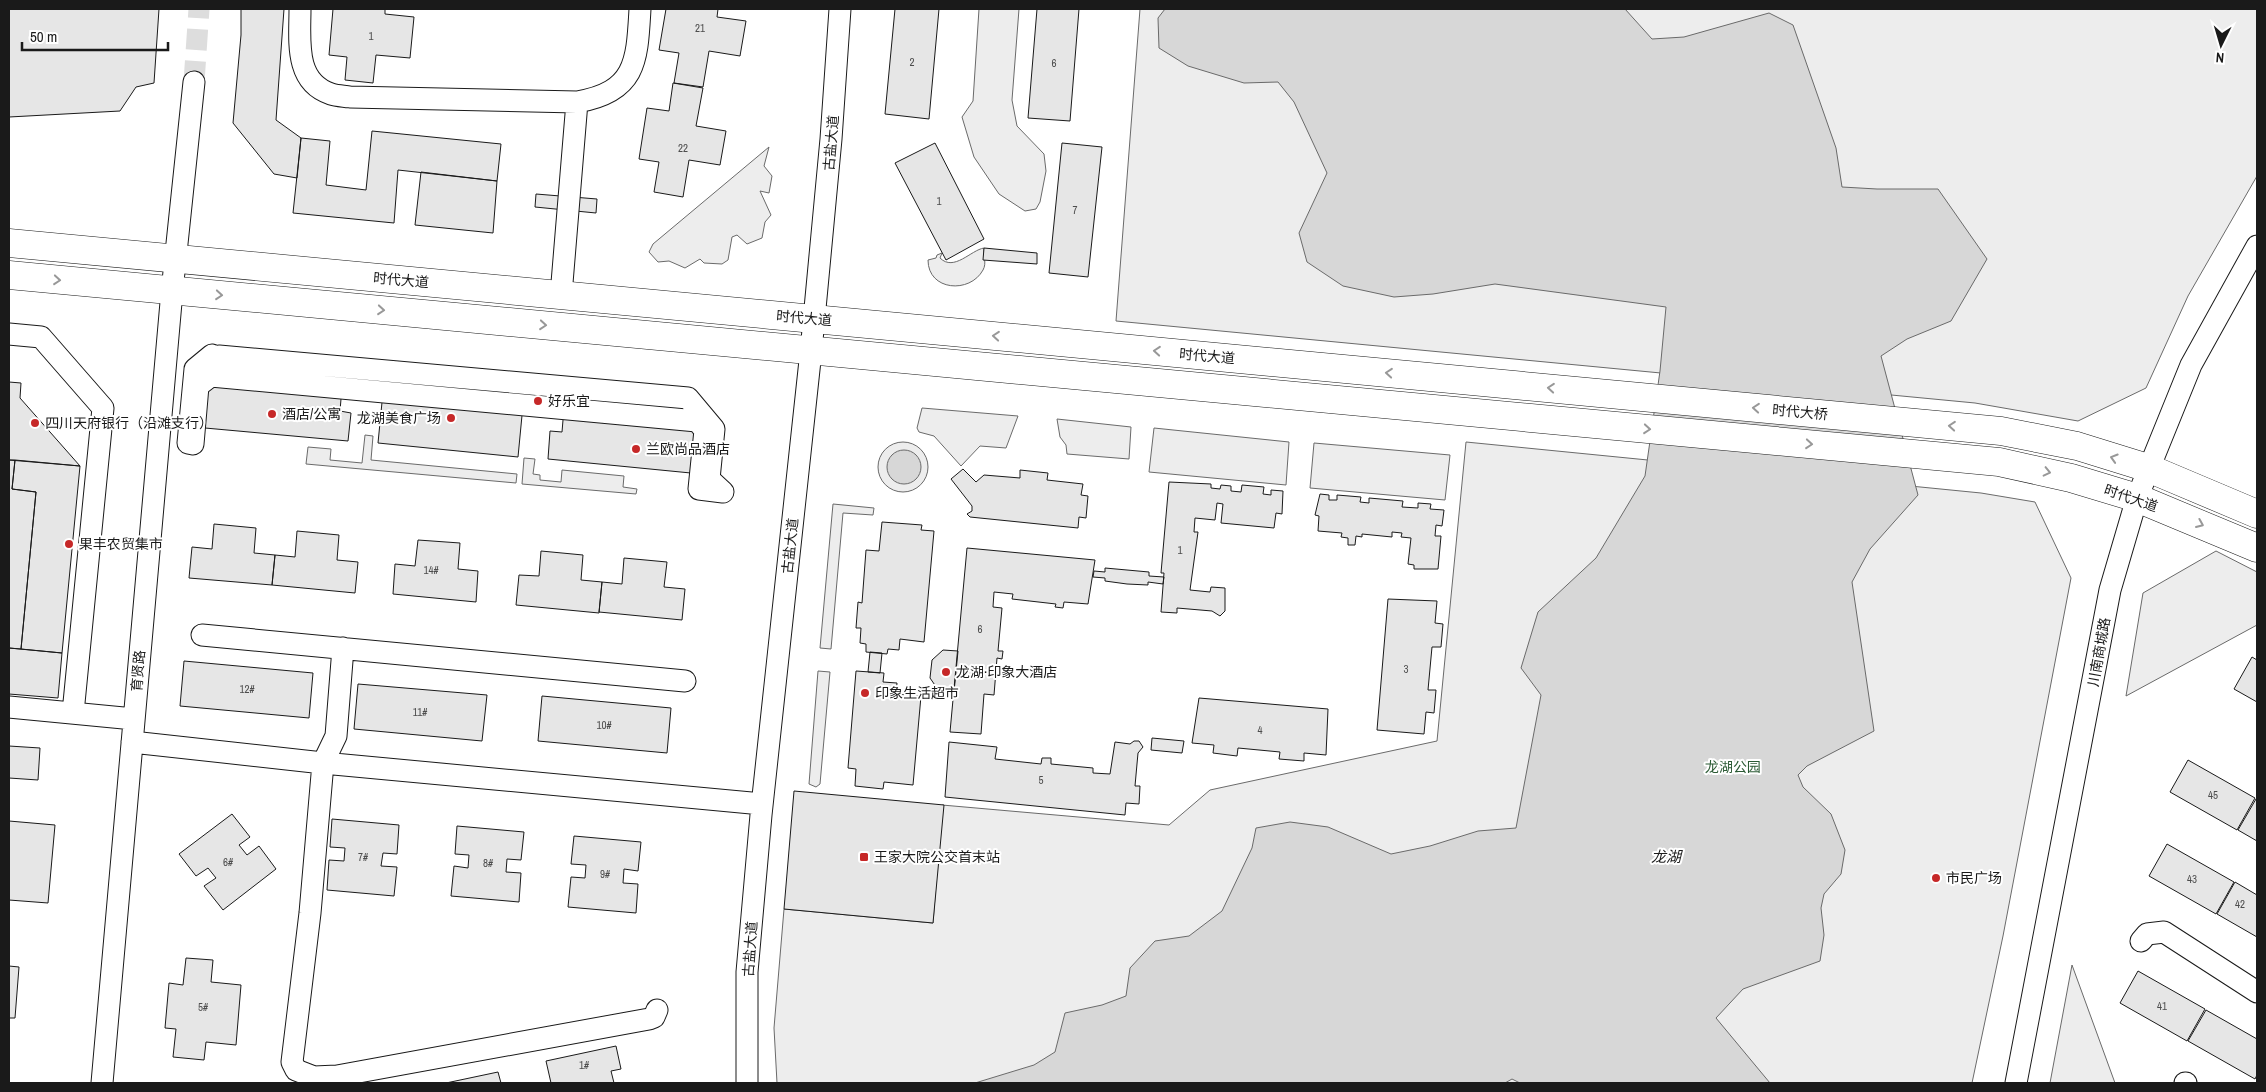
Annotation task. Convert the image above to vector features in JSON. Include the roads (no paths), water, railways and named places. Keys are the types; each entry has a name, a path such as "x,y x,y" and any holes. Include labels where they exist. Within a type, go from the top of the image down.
{"main road":[{"name":"时代大道","path":"9,243 1599,393"},
{"path":"9,276 811,351"},
{"name":"时代大道","path":"811,351 1999,462 2072,478 2137,498 2257,548"},
{"name":"时代大桥","path":"1599,393 2001,431 2077,446 2148,468"},
{"path":"2148,468 2257,514"}],"street":[{"path":"300,9 300,54 304,73 316,86 331,94 350,97 577,102 607,94 626,78 633,68 636,57 640,9"},
{"name":"古盐大道","path":"747,1083 747,972 762,804 811,351 831,139 840,9"},
{"name":"育贤路","path":"102,1083 172,291 194,82"},
{"path":"561,295 577,102"},
{"name":"川南商城路","path":"2016,1083 2110,590 2137,498 2191,365 2257,246"},
{"path":"9,334 41,337 103,408 73,713"},
{"path":"212,355 215,359 219,356 688,398 714,429 709,479 723,492 718,491 700,489 705,430 697,421 220,376 211,376 198,386 193,444 188,443 195,369 212,355"},
{"path":"202,635 685,681"},
{"path":"342,648 336,736 323,763 310,913 292,1062 296,1070 314,1077 337,1076 648,1019 654,1017 657,1010"},
{"path":"9,707 134,719"},
{"path":"132,742 323,763 762,804"},
{"path":"2141,941 2147,934 2164,932 2257,992"}],"water":[{"name":"龙湖","path":"1165,9 1625,9 1652,39 1684,37 1769,13 1793,25 1836,148 1842,187 1938,189 1987,259 1951,321 1907,339 1881,356 1918,495 1870,549 1852,582 1874,731 1807,766 1798,775 1803,787 1831,814 1845,850 1841,874 1824,894 1821,908 1824,935 1820,961 1743,989 1716,1018 1770,1083 1520,1083 1512,1079 1505,1083 975,1083 1034,1065 1055,1052 1065,1013 1102,1005 1126,996 1130,968 1155,941 1189,936 1222,911 1252,848 1256,828 1290,822 1328,827 1391,854 1430,846 1478,831 1516,828 1541,695 1521,668 1538,612 1596,558 1645,476 1660,371 1666,307 1495,284 1433,294 1394,297 1343,286 1307,262 1299,233 1327,173 1294,102 1278,82 1244,83 1188,66 1159,48 1158,18"},
{"path":"904,450 911,451 916,455 920,460 920,474 916,479 911,483 904,484 897,483 892,479 888,474 887,467 888,460 892,455 897,451"}],"tunnel":[{"path":"194,82 199,9"}],"place":[{"name":"好乐宜","path":"538,401"},
{"name":"酒店/公寓","path":"272,414"},
{"name":"龙湖美食广场","path":"451,418"},
{"name":"四川天府银行（沿滩支行）","path":"35,423"},
{"name":"兰欧尚品酒店","path":"636,449"},
{"name":"果丰农贸集市","path":"69,544"},
{"name":"龙湖·印象大酒店","path":"946,672"},
{"name":"印象生活超市","path":"865,693"},
{"name":"王家大院公交首末站","path":"864,857"},
{"name":"市民广场","path":"1936,878"}],"park label":[{"name":"龙湖公园","path":"1733,767"}]}
